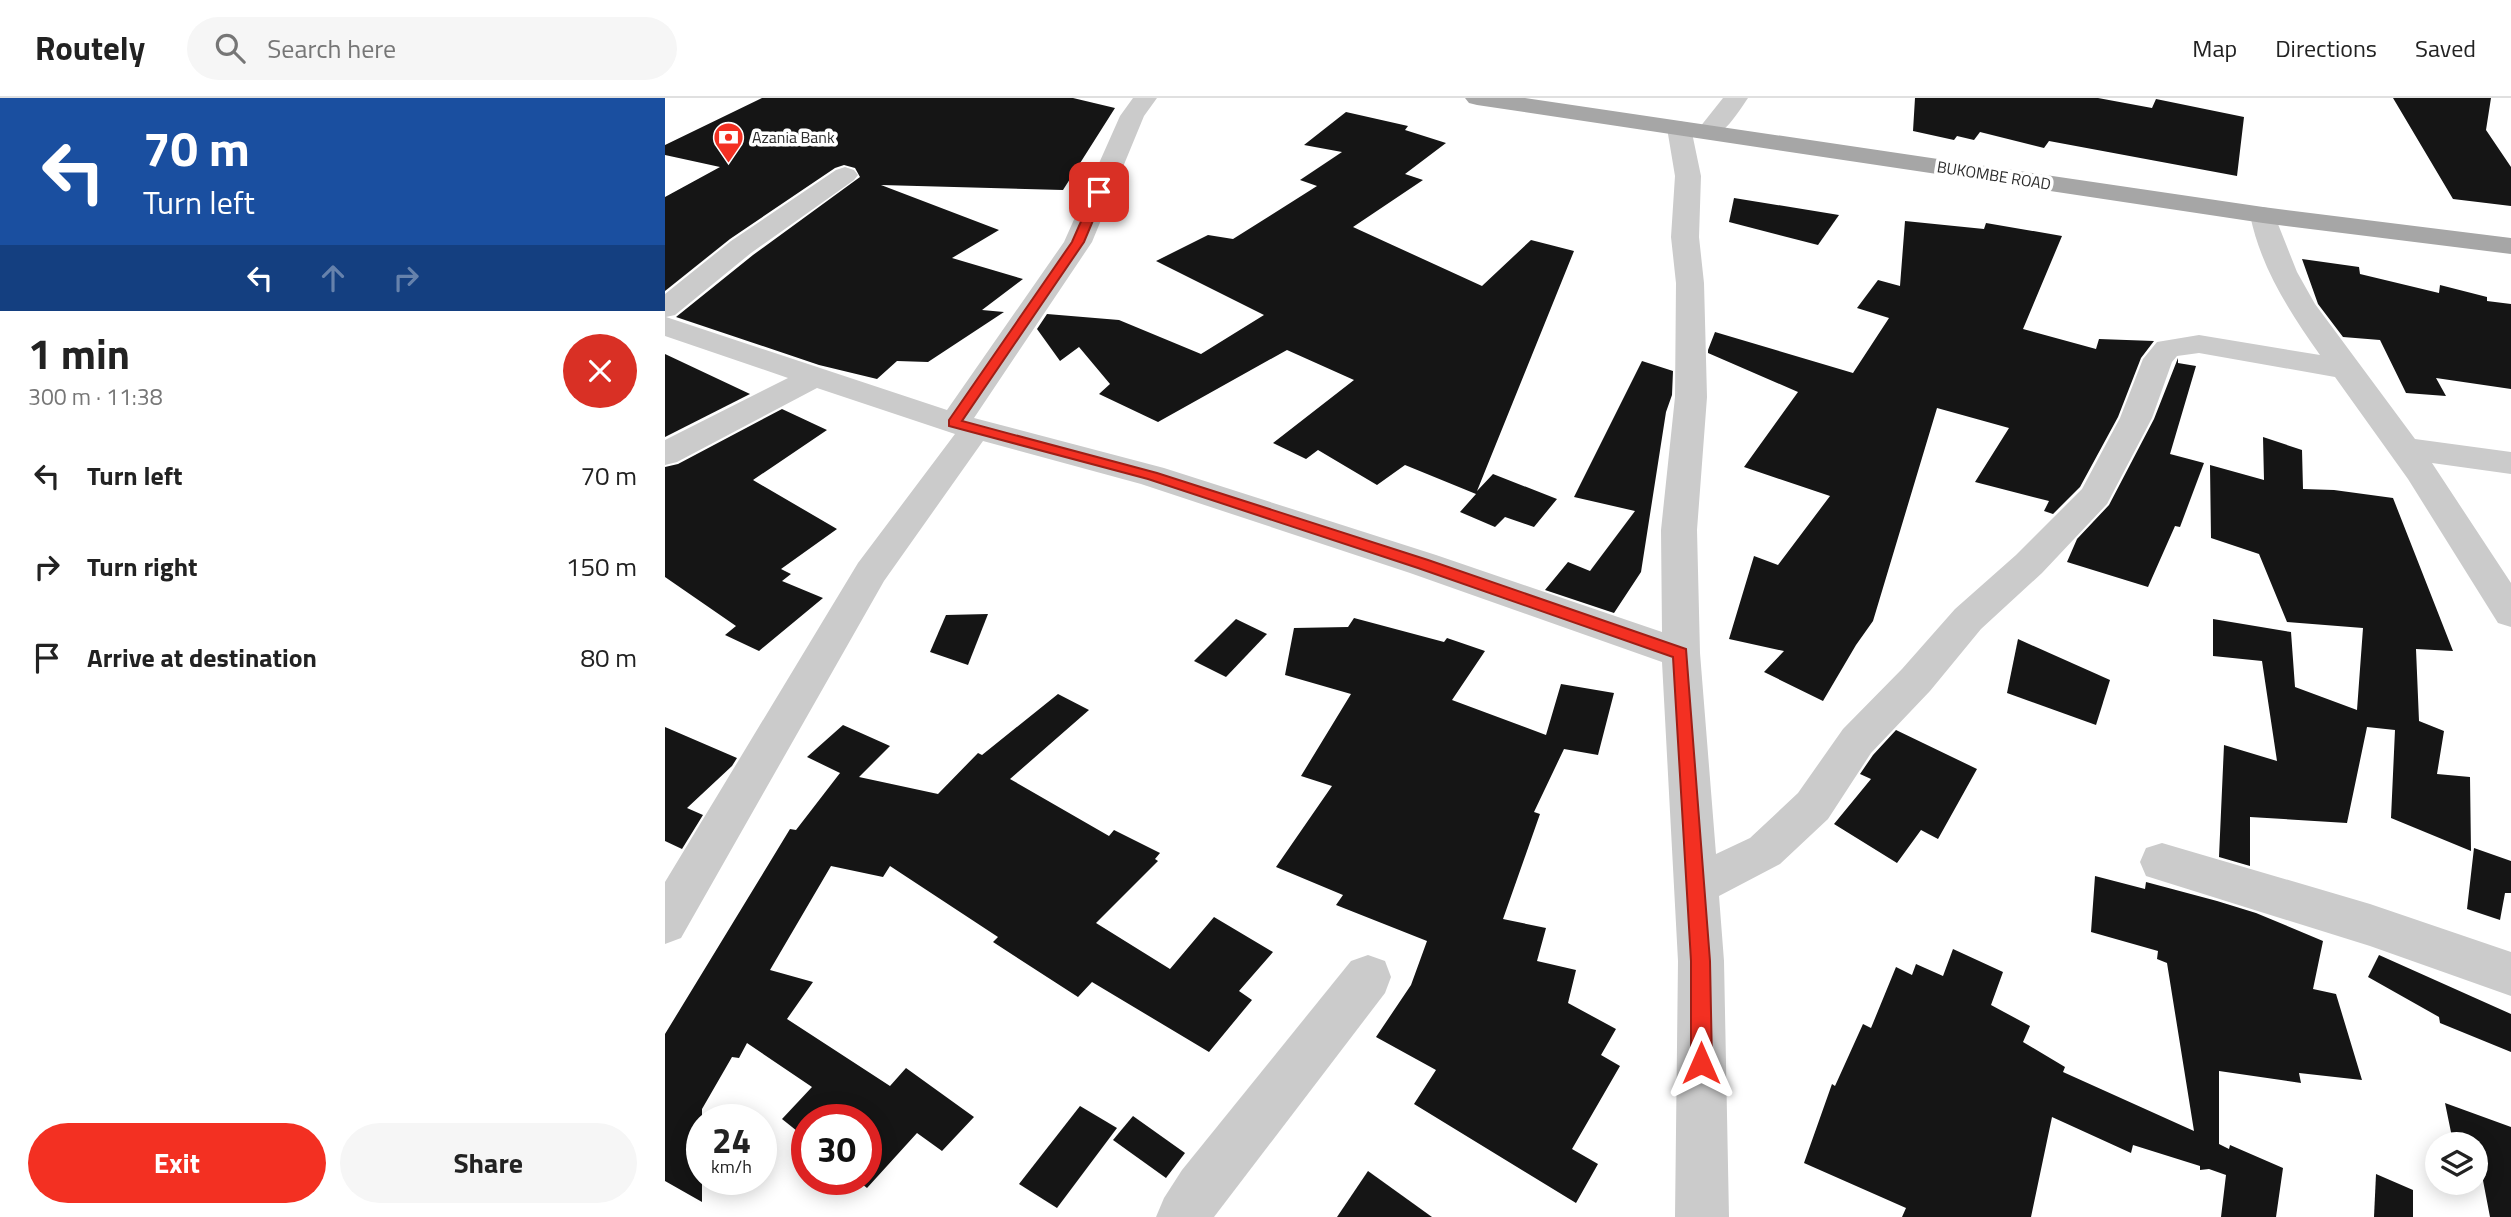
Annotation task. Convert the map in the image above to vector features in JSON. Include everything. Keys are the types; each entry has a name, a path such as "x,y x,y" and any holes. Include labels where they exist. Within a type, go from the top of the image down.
{"main road":[{"name":"BUKOMBE ROAD","path":"1477,98 2263,215 2511,246"}],"street":[{"path":"665,923 871,572 1078,242 1132,116 1145,98"},
{"path":"1702,1217 1701,961 1681,653 1679,530 1691,397 1690,283 1685,237 1688,176 1694,130 1735,98"},
{"path":"665,309 741,247 845,175"},
{"path":"2263,215 2265,232 2286,281 2405,449 2468,542 2511,612"},
{"path":"665,326 964,426 1152,476 1423,564 1681,653"},
{"path":"1696,886 1765,851 1813,806 1857,741 1916,680 1968,619 2029,564 2095,496 2136,418 2158,359 2168,348 2199,344 2346,369"},
{"path":"665,454 815,376"},
{"path":"2405,449 2511,463"},
{"path":"2162,862 2370,925 2511,974"},
{"path":"1183,1217 1209,1178 1368,977"}],"building":[{"path":"762,98 1073,98 1115,108 1063,190 881,185 999,230 952,258 1023,279 982,310 1004,312 928,362 897,361 877,379 819,365 676,317 753,255 860,177 855,168 844,165 835,168 730,239 665,291 665,197 720,167 665,155 665,145"},
{"path":"1915,98 2098,98 2152,108 2156,99 2244,117 2237,176 2049,141 2044,148 1980,132 1974,140 1957,136 1954,140 1913,131"},
{"path":"2393,98 2491,98 2486,130 2511,167 2511,206 2453,199"},
{"path":"1346,112 1408,126 1405,130 1446,143 1405,174 1423,180 1353,227 1482,286 1531,240 1574,251 1477,491 1493,474 1557,499 1534,527 1505,517 1495,527 1460,512 1476,494 1405,465 1377,485 1318,450 1306,459 1273,443 1354,380 1287,350 1158,422 1099,394 1110,384 1079,347 1060,361 1037,329 1047,314 1119,320 1201,354 1264,315 1156,261 1208,235 1233,239 1317,186 1300,180 1342,152 1304,145"},
{"path":"1734,198 1839,215 1818,245 1729,222"},
{"path":"1905,221 1984,229 1986,223 2062,236 2023,329 2096,349 2099,339 2154,341 2141,358 2118,417 2080,487 2053,514 2044,511 2049,501 1975,482 2009,428 1937,408 1873,621 1823,701 1764,672 1784,651 1729,639 1754,556 1778,565 1830,496 1744,467 1798,392 1708,353 1708,350 1715,332 1853,373 1889,318 1857,308 1878,280 1900,286"},
{"path":"2302,259 2359,267 2360,274 2439,293 2440,285 2487,297 2487,301 2511,304 2511,389 2436,378 2446,396 2406,393 2380,340 2343,337 2318,304"},
{"path":"665,354 750,394 665,437"},
{"path":"2178,358 2178,363 2196,366 2170,454 2204,463 2180,527 2175,526 2148,587 2067,562 2077,539 2109,505 2154,419"},
{"path":"1642,361 1673,371 1672,395 1666,412 1641,572 1614,613 1545,590 1568,562 1590,571 1635,511 1574,497"},
{"path":"782,409 827,430 753,480 837,529 781,569 791,574 782,581 823,598 759,651 725,635 736,626 665,577 665,467 678,464"},
{"path":"2263,437 2302,450 2303,489 2393,498 2453,651 2416,649 2419,721 2444,731 2437,774 2470,777 2471,851 2391,818 2395,730 2367,727 2347,823 2250,817 2250,866 2219,857 2224,745 2277,761 2262,661 2213,656 2213,619 2291,632 2295,687 2357,710 2363,628 2287,622 2259,554 2211,538 2210,465 2264,480"},
{"path":"988,614 968,665 930,652 946,615"},
{"path":"1354,618 1444,642 1447,638 1485,651 1452,700 1546,735 1561,684 1614,693 1598,755 1564,749 1534,812 1540,814 1503,919 1546,928 1537,961 1576,970 1568,1003 1616,1029 1601,1055 1620,1066 1572,1149 1598,1164 1576,1203 1414,1104 1436,1070 1376,1037 1411,985 1427,941 1336,905 1343,895 1276,867 1332,786 1301,776 1351,694 1285,675 1294,628 1348,627"},
{"path":"1236,619 1267,634 1226,677 1194,661"},
{"path":"2018,639 2110,680 2096,725 2007,693"},
{"path":"1058,694 1089,710 1010,779 1109,836 1114,830 1160,853 1155,859 1158,861 1096,923 1170,969 1214,917 1273,952 1239,991 1252,1000 1209,1052 1092,982 1078,997 993,942 998,937 890,866 883,877 831,866 770,970 813,982 787,1019 890,1086 906,1068 974,1117 942,1151 917,1133 882,1172 882,1104 796,1104 812,1087 747,1043 739,1058 732,1057 705,1104 686,1104 686,1193 665,1181 665,1034 790,829 796,830 840,773 807,757 843,725 890,746 859,777 938,794 978,753 982,755"},
{"path":"665,727 737,758 732,766 687,808 703,815 682,849 665,841"},
{"path":"1896,730 1977,769 1938,839 1921,830 1897,863 1834,824 1871,779 1860,774"},
{"path":"2474,848 2511,861 2511,893 2505,893 2500,920 2467,909"},
{"path":"2095,876 2145,889 2146,882 2217,901 2256,913 2323,941 2313,989 2336,994 2362,1080 2299,1073 2301,1083 2219,1071 2219,1144 2229,1149 2230,1145 2283,1168 2276,1217 2221,1217 2226,1175 2209,1169 2200,1170 2200,1166 2133,1145 2131,1153 2052,1117 2031,1217 1902,1217 1906,1208 1804,1163 1832,1084 1835,1086 1863,1024 1871,1028 1896,967 1912,975 1916,964 1943,976 1953,949 2003,972 1991,1005 2030,1026 2023,1042 2065,1067 2063,1072 2194,1131 2167,963 2157,959 2158,951 2091,932"},
{"path":"2379,955 2511,1014 2511,1052 2440,1023 2439,1017 2368,977"},
{"path":"2445,1103 2511,1127 2511,1217 2490,1217 2486,1195 2488,1195 2488,1132 2451,1132"},
{"path":"1080,1106 1117,1128 1057,1208 1019,1184"},
{"path":"791,1109 791,1126 782,1119"},
{"path":"1133,1116 1185,1153 1166,1178 1113,1140"},
{"path":"1368,1171 1432,1217 1337,1217"},
{"path":"2376,1174 2413,1190 2413,1217 2374,1217"},
{"path":"690,1195 702,1195 702,1202"}],"place":[{"name":"Azania Bank","path":"729,164"}],"route":[{"path":"1099,192 1078,242 954,423 1152,476 1423,564 1681,653 1701,961 1701,1063"}]}
